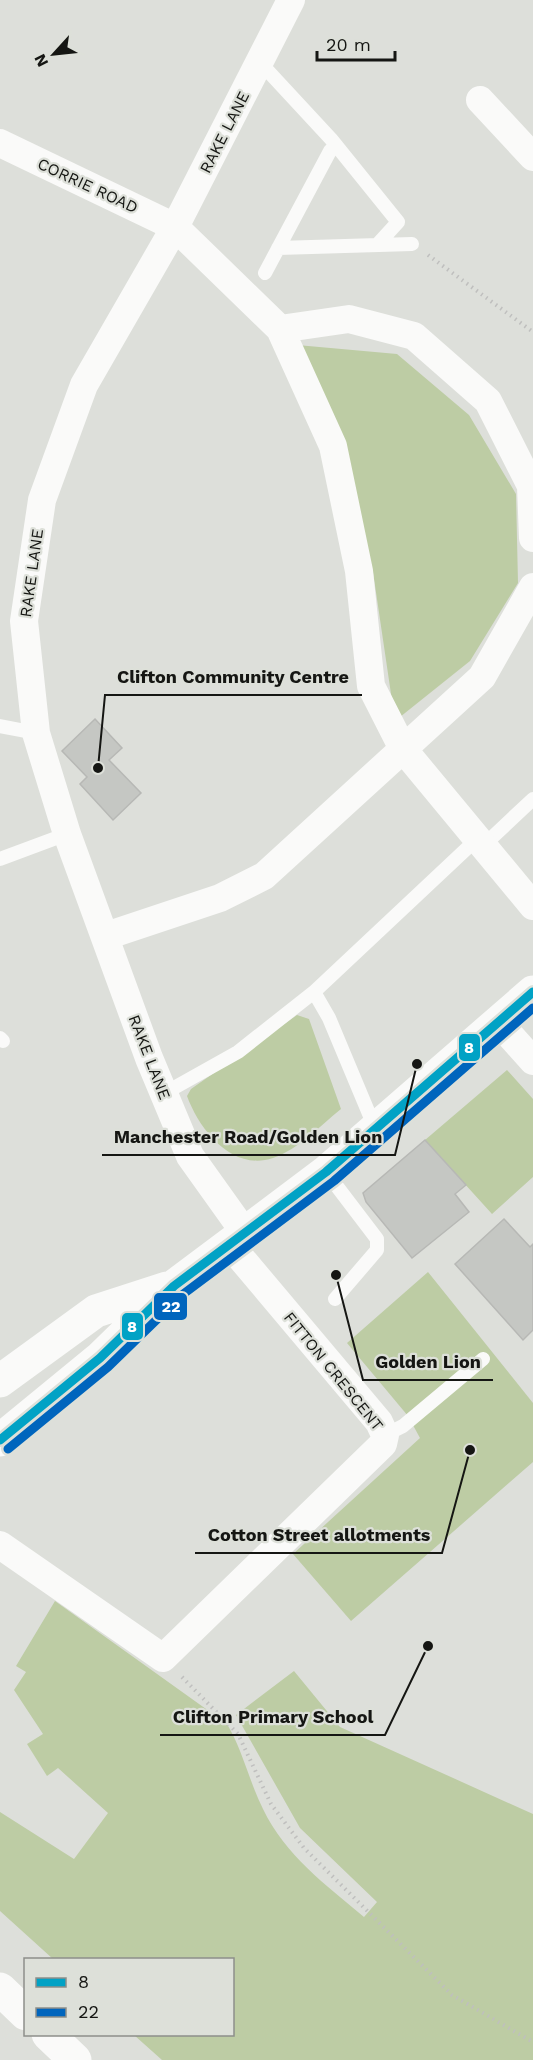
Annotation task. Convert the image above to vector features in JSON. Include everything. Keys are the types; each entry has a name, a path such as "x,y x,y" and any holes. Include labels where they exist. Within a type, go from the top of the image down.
{"main road":[{"path":"0,1440 100,1358 174,1286 326,1172 533,992"},
{"path":"0,1381 96,1311 174,1286"},
{"path":"0,1989 24,2011"},
{"path":"50,2036 75,2060"}],"street":[{"name":"RAKE LANE","path":"237,1239 189,1156 163,1094 67,834 36,733 12,614 42,500 84,385 175,227 291,0"},
{"path":"480,100 533,157"},
{"name":"CORRIE ROAD","path":"0,143 175,227 280,329"},
{"path":"533,538 531,486 488,401 414,336 349,319 280,329 333,446 359,571 371,686 403,749 533,906"},
{"path":"106,936 220,898 264,876 482,677 533,587"},
{"path":"499,1023 533,1061"},
{"name":"FITTON CRESCENT","path":"163,1658 383,1443 385,1435 379,1422 237,1239"},
{"path":"0,1545 163,1658"}],"lane":[{"path":"257,66 268,71 336,146 398,222 412,244"},
{"path":"265,273 330,151 336,146"},
{"path":"377,245 398,222"},
{"path":"278,248 412,244"},
{"path":"0,726 36,733"},
{"path":"163,1094 238,1052 314,992 481,841 533,799"},
{"path":"0,859 67,834"},
{"path":"314,992 329,1018 376,1130"},
{"path":"326,1172 377,1239 377,1250 335,1299"},
{"path":"385,1435 403,1426 483,1359"}],"path":[{"path":"412,244 533,332"},
{"path":"163,1658 238,1734 271,1804 304,1848 452,1995 533,2042"}],"green space":[{"path":"297,345 397,354 469,415 516,494 518,583 470,661 395,721 373,572 341,445"},
{"path":"297,1015 309,1019 341,1109 283,1154 258,1161 244,1159 219,1145 209,1134 192,1109 187,1096 191,1089"},
{"path":"507,1070 533,1099 533,1177 492,1214 425,1140"},
{"path":"428,1272 533,1403 533,1462 351,1621 293,1554 420,1438 408,1416 347,1343"},
{"path":"55,1601 227,1724 272,1826 308,1868 364,1917 377,1902 300,1828 236,1715 294,1671 340,1727 533,1814 533,2060 162,2060 135,2036 234,2036 234,1958 52,1958 0,1911 0,1812 74,1859 108,1813 58,1768 47,1776 27,1744 43,1734 14,1690 26,1672 16,1666"}],"building":[{"path":"95,719 122,748 109,760 141,793 113,820 80,784 87,777 62,751"},
{"path":"425,1140 466,1185 455,1194 469,1212 412,1258 366,1202 363,1193"},
{"path":"504,1219 530,1247 533,1244 533,1330 523,1340 455,1264"}],"transit line":[{"name":"8","path":"0,1440 100,1358 174,1286 326,1172 533,992"},
{"name":"22","path":"8,1449 108,1367 182,1295 334,1181 533,1008"}],"place":[{"name":"Clifton Community Centre","path":"98,768"},
{"name":"Manchester Road/Golden Lion","path":"417,1064"},
{"name":"Golden Lion","path":"336,1275"},
{"name":"Cotton Street allotments","path":"470,1450"},
{"name":"Clifton Primary School","path":"428,1646"}]}
